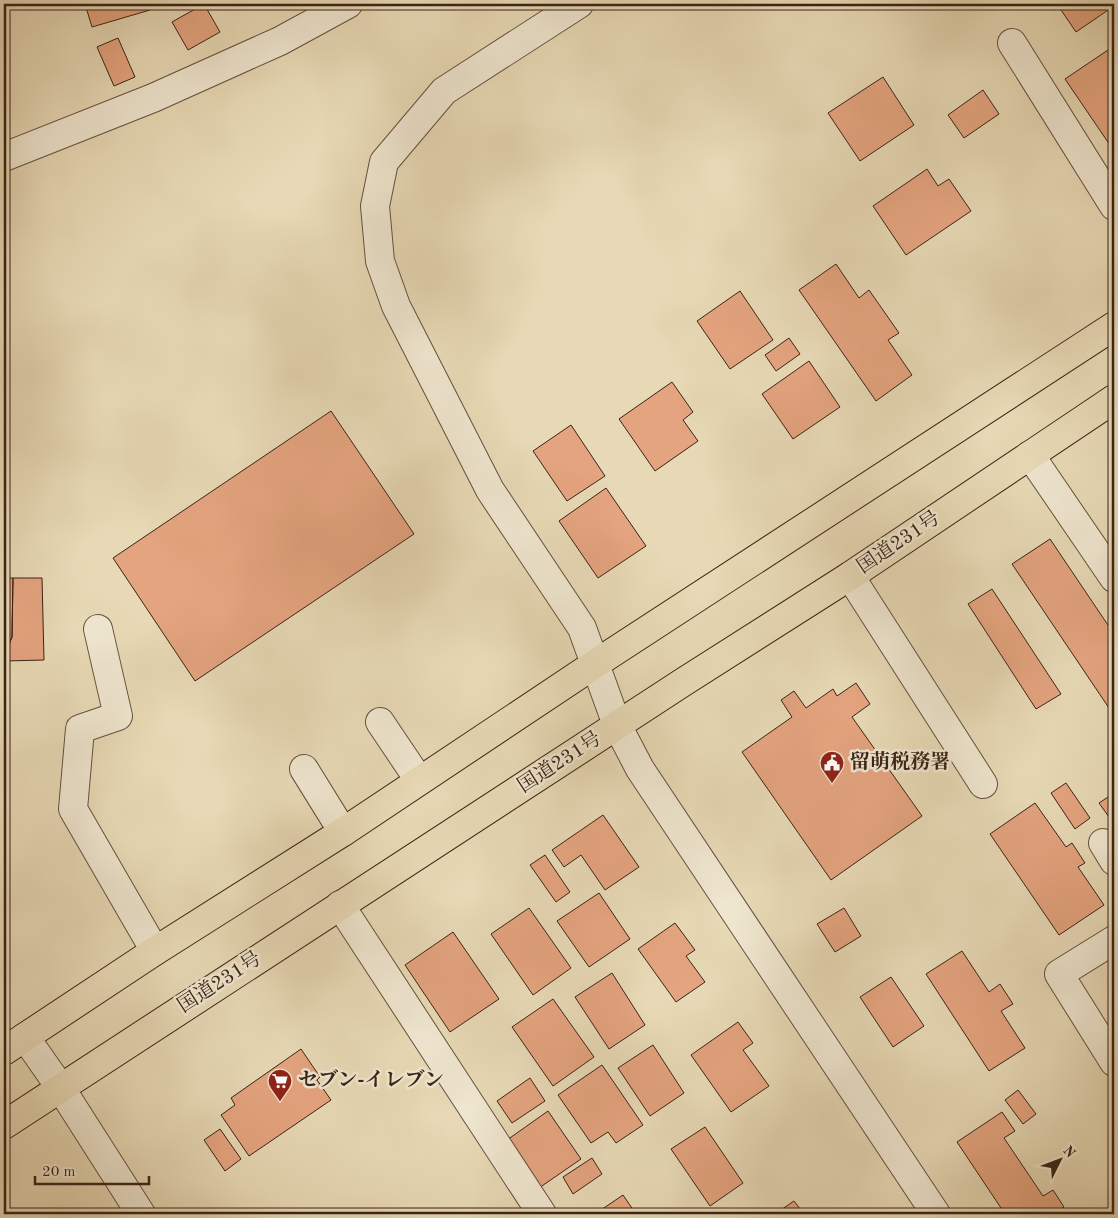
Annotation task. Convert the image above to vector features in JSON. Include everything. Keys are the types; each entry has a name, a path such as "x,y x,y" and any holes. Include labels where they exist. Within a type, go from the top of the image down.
{"highway":[{"path":"15,1044 155,951 343,832 595,664 1114,326"},
{"name":"国道231号","path":"4,1125 617,725 850,576 1114,399"}],"street":[{"path":"4,157 153,98 280,41 348,4"},
{"path":"579,4 444,91 384,162 375,206 380,261 396,306 490,490 582,628 617,725 640,769 936,1214"},
{"path":"1012,43 1114,206"},
{"path":"1030,455 1114,578"},
{"path":"850,576 983,784"},
{"path":"98,629 118,716 80,729 73,809 155,951"},
{"path":"380,722 419,780"},
{"path":"304,769 343,832"},
{"path":"340,905 542,1214"},
{"path":"1114,940 1060,974 1114,1062"},
{"path":"15,1044 60,1087 141,1214"}],"building":[{"path":"85,4 149,4 150,10 92,27"},
{"path":"204,4 220,32 188,50 172,22"},
{"path":"1057,4 1114,4 1114,6 1076,32"},
{"path":"118,38 135,77 114,86 97,47"},
{"path":"1108,50 1114,58 1114,151 1065,79"},
{"path":"883,77 914,125 860,161 828,113"},
{"path":"983,90 999,114 964,138 948,115"},
{"path":"927,169 938,186 949,179 971,211 906,255 873,206"},
{"path":"836,264 859,298 869,290 899,333 888,340 912,375 876,401 799,290"},
{"path":"740,291 773,340 730,369 697,321"},
{"path":"789,338 800,354 776,371 765,355"},
{"path":"809,361 840,407 793,439 762,394"},
{"path":"672,382 693,412 683,420 698,441 655,471 619,419"},
{"path":"331,411 414,534 195,681 113,558"},
{"path":"571,425 605,476 567,501 533,451"},
{"path":"606,488 646,546 598,578 559,521"},
{"path":"1050,539 1114,634 1114,710 1111,711 1012,564"},
{"path":"4,578 13,578 12,637 4,656"},
{"path":"13,578 42,578 44,660 4,661 4,656 12,637"},
{"path":"992,589 1061,694 1036,709 968,604"},
{"name":"留萌税務署","path":"856,683 870,704 852,717 922,816 831,880 742,752 792,717 781,700 794,691 806,708 833,689 837,696"},
{"path":"1066,783 1090,818 1075,829 1051,793"},
{"path":"1114,793 1114,824 1099,803"},
{"path":"1035,803 1066,847 1072,843 1085,863 1078,867 1104,905 1059,935 990,834"},
{"path":"603,815 639,867 605,890 581,855 564,867 552,850"},
{"path":"545,855 570,892 556,902 530,865"},
{"path":"599,893 630,939 589,967 557,921"},
{"path":"529,908 571,968 533,995 491,934"},
{"path":"844,908 861,936 835,952 817,924"},
{"path":"675,923 695,950 686,956 705,982 676,1002 638,949"},
{"path":"453,932 499,999 450,1032 405,965"},
{"path":"962,951 989,992 1000,984 1013,1004 1001,1011 1025,1048 989,1071 926,974"},
{"path":"612,973 645,1025 609,1049 575,997"},
{"path":"891,977 924,1026 893,1047 860,997"},
{"path":"553,999 594,1057 553,1086 512,1027"},
{"path":"738,1022 753,1043 743,1050 769,1086 731,1112 691,1055"},
{"path":"653,1045 684,1093 650,1116 618,1068"},
{"name":"セブン-イレブン","path":"301,1049 320,1077 317,1080 331,1100 249,1156 221,1115 235,1105 231,1098"},
{"path":"602,1065 643,1125 616,1143 608,1132 591,1143 558,1095"},
{"path":"530,1078 545,1101 512,1123 497,1101"},
{"path":"1018,1090 1036,1114 1023,1124 1005,1100"},
{"path":"548,1111 581,1159 539,1188 507,1140"},
{"path":"1002,1112 1015,1131 1004,1138 1043,1196 1053,1190 1064,1207 1053,1214 1005,1214 957,1142"},
{"path":"705,1127 743,1183 710,1206 671,1149"},
{"path":"220,1129 241,1159 225,1171 204,1140"},
{"path":"592,1158 602,1174 573,1194 563,1177"},
{"path":"623,1195 636,1214 595,1214"},
{"path":"794,1201 804,1214 775,1214"}],"place":[{"name":"留萌税務署","path":"832,784"},
{"name":"セブン-イレブン","path":"280,1102"}]}
